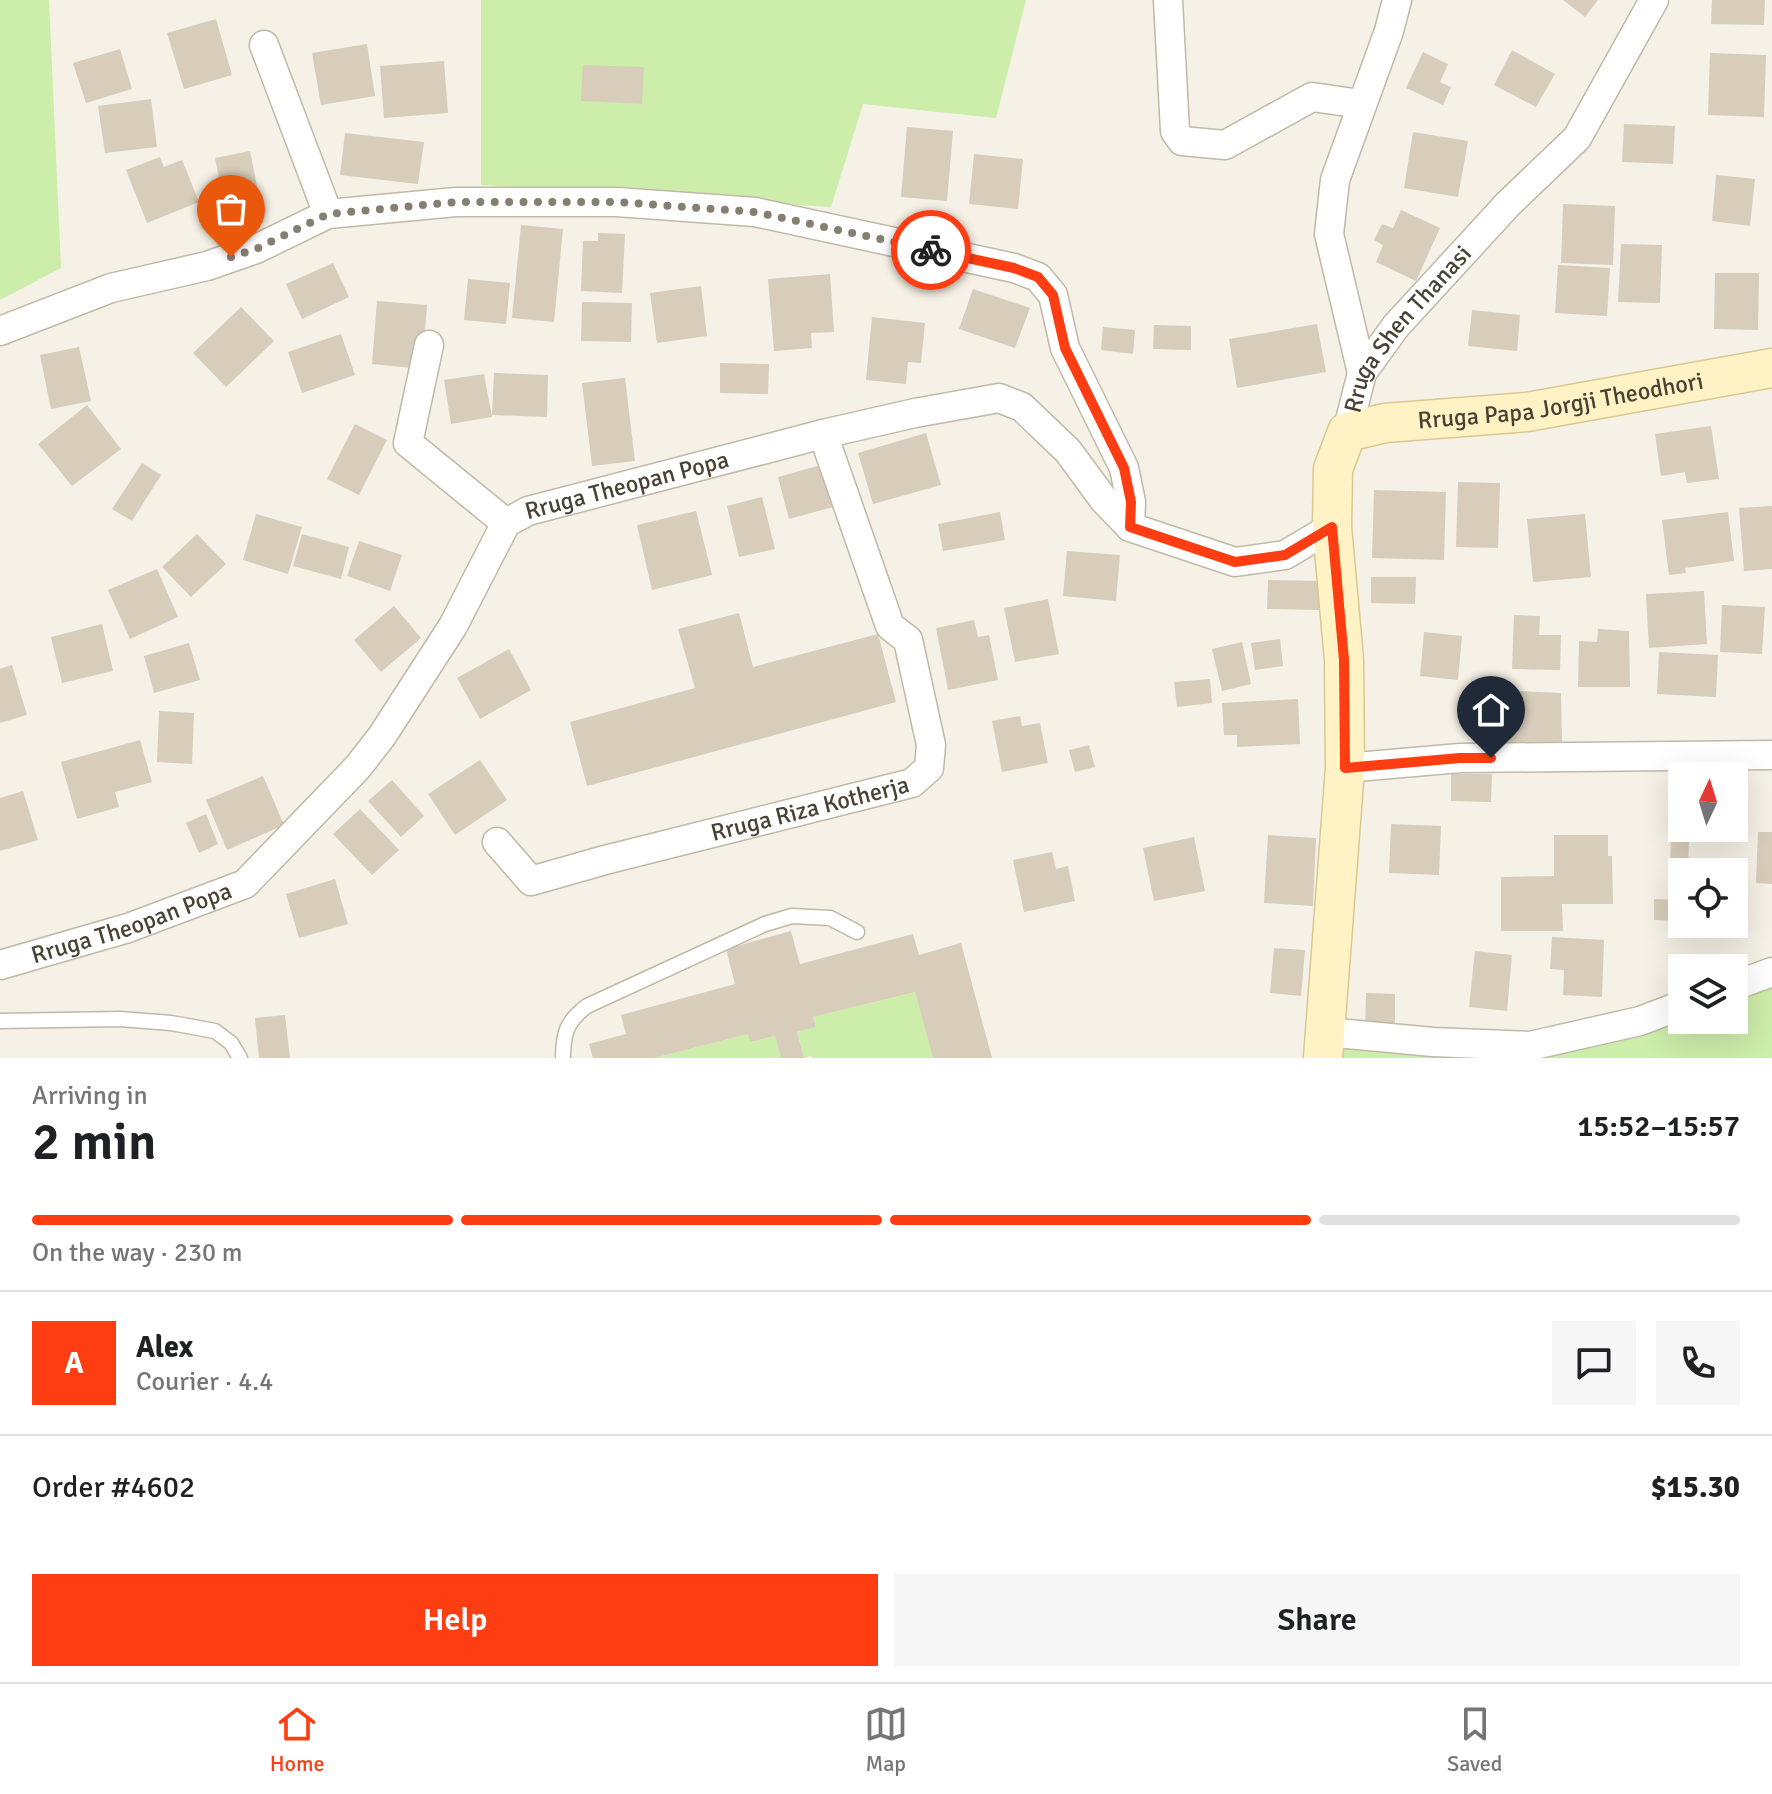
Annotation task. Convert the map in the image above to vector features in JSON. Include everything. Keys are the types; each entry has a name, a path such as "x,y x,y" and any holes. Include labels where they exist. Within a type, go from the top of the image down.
{"main road":[{"name":"Rruga Papa Jorgji Theodhori","path":"1347,432 1385,423 1527,412 1772,368"},
{"name":"Rruga Shen Thanasi","path":"1325,1045 1345,768 1344,660 1332,527 1333,469 1347,432"}],"street":[{"path":"1168,0 1175,131 1182,141 1225,145 1312,97 1361,104"},
{"path":"1362,373 1329,234 1335,180 1389,31 1397,0"},
{"name":"Rruga Shen Thanasi","path":"1347,432 1362,373 1396,326 1497,215 1577,138 1654,0"},
{"path":"264,45 328,214"},
{"path":"0,331 111,288 207,266 256,249 328,214 456,202 617,202 755,212 1014,268 1038,277 1053,295 1065,348 1124,468 1131,502 1130,527"},
{"path":"429,345 408,443 506,523"},
{"name":"Rruga Theopan Popa","path":"0,965 128,928 245,884 357,768 382,736 453,626 506,523 528,511 823,434 999,398 1022,407 1068,451 1104,500 1130,527 1235,562 1285,555 1332,527"},
{"name":"Rruga Riza Kotherja","path":"497,842 531,881 912,783 929,768 931,745 908,640 890,626 823,434"},
{"path":"1345,768 1460,758 1772,755"},
{"path":"1748,981 1772,972"},
{"path":"1325,1045 1433,1042 1530,1046 1640,1021 1668,1010"}],"lane":[{"path":"563,1058 565,1036 572,1017 587,1006 765,924 792,916 830,918 857,932"},
{"path":"0,1021 120,1019 171,1023 215,1031 231,1043 240,1058"}],"green space":[{"path":"0,0 49,0 61,268 0,300"},
{"path":"481,0 1026,0 996,118 863,104 831,207 481,185"},
{"path":"1772,983 1772,1058 1539,1058 1668,1023 1668,1034 1748,1034 1748,992"},
{"path":"915,992 933,1058 804,1058 797,1032 816,1027 813,1017"},
{"path":"748,1034 750,1042 775,1036 781,1058 654,1058"},
{"path":"1332,1044 1489,1058 1331,1058"}],"building":[{"path":"1563,0 1598,0 1585,17"},
{"path":"1712,0 1765,0 1764,25 1711,24"},
{"path":"216,19 232,75 184,89 167,33"},
{"path":"367,44 375,96 321,105 312,53"},
{"path":"120,49 132,89 86,103 73,63"},
{"path":"1512,50 1555,74 1536,107 1494,85"},
{"path":"1423,52 1448,64 1440,82 1451,87 1443,105 1406,88"},
{"path":"1710,53 1766,55 1764,117 1708,115"},
{"path":"444,61 448,113 384,118 380,66"},
{"path":"583,65 644,67 642,104 581,101"},
{"path":"151,99 157,147 105,153 98,106"},
{"path":"1624,124 1675,126 1673,164 1622,162"},
{"path":"907,127 953,131 947,201 901,197"},
{"path":"1413,132 1468,141 1458,197 1404,188"},
{"path":"345,133 424,142 418,184 340,175"},
{"path":"250,151 260,202 225,209 215,158"},
{"path":"974,154 1023,159 1018,209 969,204"},
{"path":"160,157 164,167 182,160 199,202 147,223 126,170"},
{"path":"1716,175 1755,179 1750,226 1712,221"},
{"path":"1563,204 1615,206 1613,265 1561,263"},
{"path":"1401,210 1440,228 1416,281 1376,262 1383,245 1374,240 1382,224 1393,228"},
{"path":"521,225 563,229 554,322 512,318"},
{"path":"598,233 625,234 622,293 581,291 583,241 598,241"},
{"path":"1621,244 1662,245 1660,303 1618,302"},
{"path":"333,263 349,297 302,319 286,284"},
{"path":"1558,265 1610,268 1607,316 1555,313"},
{"path":"1715,273 1759,273 1758,330 1714,329"},
{"path":"830,274 834,332 811,333 812,348 774,351 768,279"},
{"path":"468,279 510,283 506,324 464,320"},
{"path":"701,286 707,336 657,343 650,293"},
{"path":"973,289 1030,308 1015,348 959,329"},
{"path":"377,301 427,305 422,369 372,364"},
{"path":"582,302 632,303 631,342 581,341"},
{"path":"241,307 274,341 226,387 193,353"},
{"path":"1472,310 1520,315 1517,351 1468,346"},
{"path":"872,317 925,323 921,363 908,362 906,384 866,380"},
{"path":"1317,324 1326,372 1237,388 1229,339"},
{"path":"1154,325 1191,326 1191,350 1153,349"},
{"path":"1103,327 1135,330 1133,354 1101,350"},
{"path":"341,334 355,375 302,393 288,352"},
{"path":"79,347 91,401 51,409 40,355"},
{"path":"720,363 769,364 768,394 720,393"},
{"path":"494,373 548,375 547,417 492,415"},
{"path":"484,374 492,417 451,424 444,380"},
{"path":"625,378 635,461 592,466 582,383"},
{"path":"87,405 121,449 72,486 38,444"},
{"path":"355,424 387,440 359,495 327,479"},
{"path":"1711,426 1719,479 1687,483 1685,472 1661,476 1655,434"},
{"path":"926,433 941,485 873,504 858,453"},
{"path":"142,463 161,475 132,521 112,509"},
{"path":"821,465 833,507 789,519 778,477"},
{"path":"1458,482 1500,483 1498,548 1456,547"},
{"path":"1374,490 1446,492 1444,560 1372,558"},
{"path":"762,497 775,549 739,557 727,506"},
{"path":"1772,506 1772,569 1744,571 1739,508"},
{"path":"696,511 712,575 652,590 637,525"},
{"path":"1000,512 1005,540 943,551 938,524"},
{"path":"1728,512 1734,561 1685,568 1686,573 1669,575 1662,520"},
{"path":"256,514 302,527 288,574 243,560"},
{"path":"1585,514 1591,577 1533,582 1527,519"},
{"path":"197,534 226,564 191,597 162,567"},
{"path":"302,534 349,547 341,579 293,566"},
{"path":"359,541 402,555 390,591 347,576"},
{"path":"1067,551 1120,555 1116,601 1063,596"},
{"path":"157,569 178,617 130,639 108,590"},
{"path":"1371,577 1416,577 1415,604 1371,603"},
{"path":"1268,580 1320,581 1319,610 1267,609"},
{"path":"1704,591 1707,644 1649,648 1646,594"},
{"path":"1048,599 1059,654 1015,662 1004,608"},
{"path":"1722,605 1765,607 1762,654 1720,652"},
{"path":"394,606 421,638 381,672 354,640"},
{"path":"739,613 753,667 878,634 896,702 587,786 570,722 695,688 678,629"},
{"path":"1514,615 1540,616 1539,635 1561,635 1560,670 1512,669"},
{"path":"974,620 978,637 989,635 998,680 948,690 936,628"},
{"path":"102,624 113,671 62,683 51,637"},
{"path":"1598,629 1629,631 1630,687 1578,687 1579,641 1597,642"},
{"path":"1424,632 1462,636 1458,680 1420,676"},
{"path":"1280,639 1283,666 1255,670 1251,643"},
{"path":"1242,642 1251,684 1222,691 1212,649"},
{"path":"189,643 200,680 154,693 144,656"},
{"path":"509,649 531,690 480,719 457,678"},
{"path":"1659,652 1718,655 1716,697 1657,694"},
{"path":"12,665 27,715 0,723 0,669"},
{"path":"1210,679 1212,703 1177,707 1174,682"},
{"path":"1500,690 1561,693 1562,745 1499,747"},
{"path":"1298,699 1300,744 1237,747 1237,735 1224,735 1222,703"},
{"path":"159,711 194,713 192,764 157,762"},
{"path":"1020,716 1022,726 1040,723 1048,763 1002,772 992,721"},
{"path":"140,740 152,782 115,792 119,807 77,819 61,762"},
{"path":"1089,745 1095,767 1075,772 1069,750"},
{"path":"480,760 507,800 455,835 428,794"},
{"path":"1451,774 1492,774 1491,802 1451,801"},
{"path":"263,776 284,825 227,850 206,800"},
{"path":"392,780 424,816 401,837 368,801"},
{"path":"23,791 38,840 0,851 0,798"},
{"path":"360,809 399,850 372,875 333,834"},
{"path":"206,814 218,844 199,853 186,823"},
{"path":"1391,824 1441,826 1439,875 1389,873"},
{"path":"1758,832 1772,832 1772,884 1756,883"},
{"path":"1268,835 1316,838 1313,906 1264,903"},
{"path":"1554,835 1608,835 1608,856 1612,856 1613,904 1562,904 1563,931 1501,931 1501,877 1554,876"},
{"path":"1194,837 1205,891 1154,901 1143,848"},
{"path":"1671,842 1689,842 1688,858 1670,858"},
{"path":"1052,852 1056,869 1068,866 1075,901 1024,912 1013,860"},
{"path":"335,879 348,924 299,938 286,894"},
{"path":"1654,899 1668,900 1668,921 1654,920"},
{"path":"791,931 800,964 913,934 919,955 961,943 992,1058 933,1058 915,992 813,1017 816,1027 797,1032 804,1058 781,1058 775,1036 750,1042 748,1034 654,1058 593,1058 589,1044 626,1034 621,1015 735,984 726,949"},
{"path":"1552,937 1604,940 1602,997 1563,995 1564,970 1550,969"},
{"path":"1274,948 1305,950 1301,996 1270,993"},
{"path":"1475,951 1512,955 1507,1011 1469,1007"},
{"path":"1366,993 1395,994 1395,1029 1365,1029"},
{"path":"285,1015 290,1058 259,1058 255,1018"}],"way so far":[{"path":"231,257 256,249 328,214 456,202 617,202 755,212 931,250"}],"route":[{"path":"931,250 1014,268 1038,277 1053,295 1065,348 1124,468 1131,502 1130,527 1235,562 1285,555 1332,527 1344,660 1345,768 1491,758"}]}
